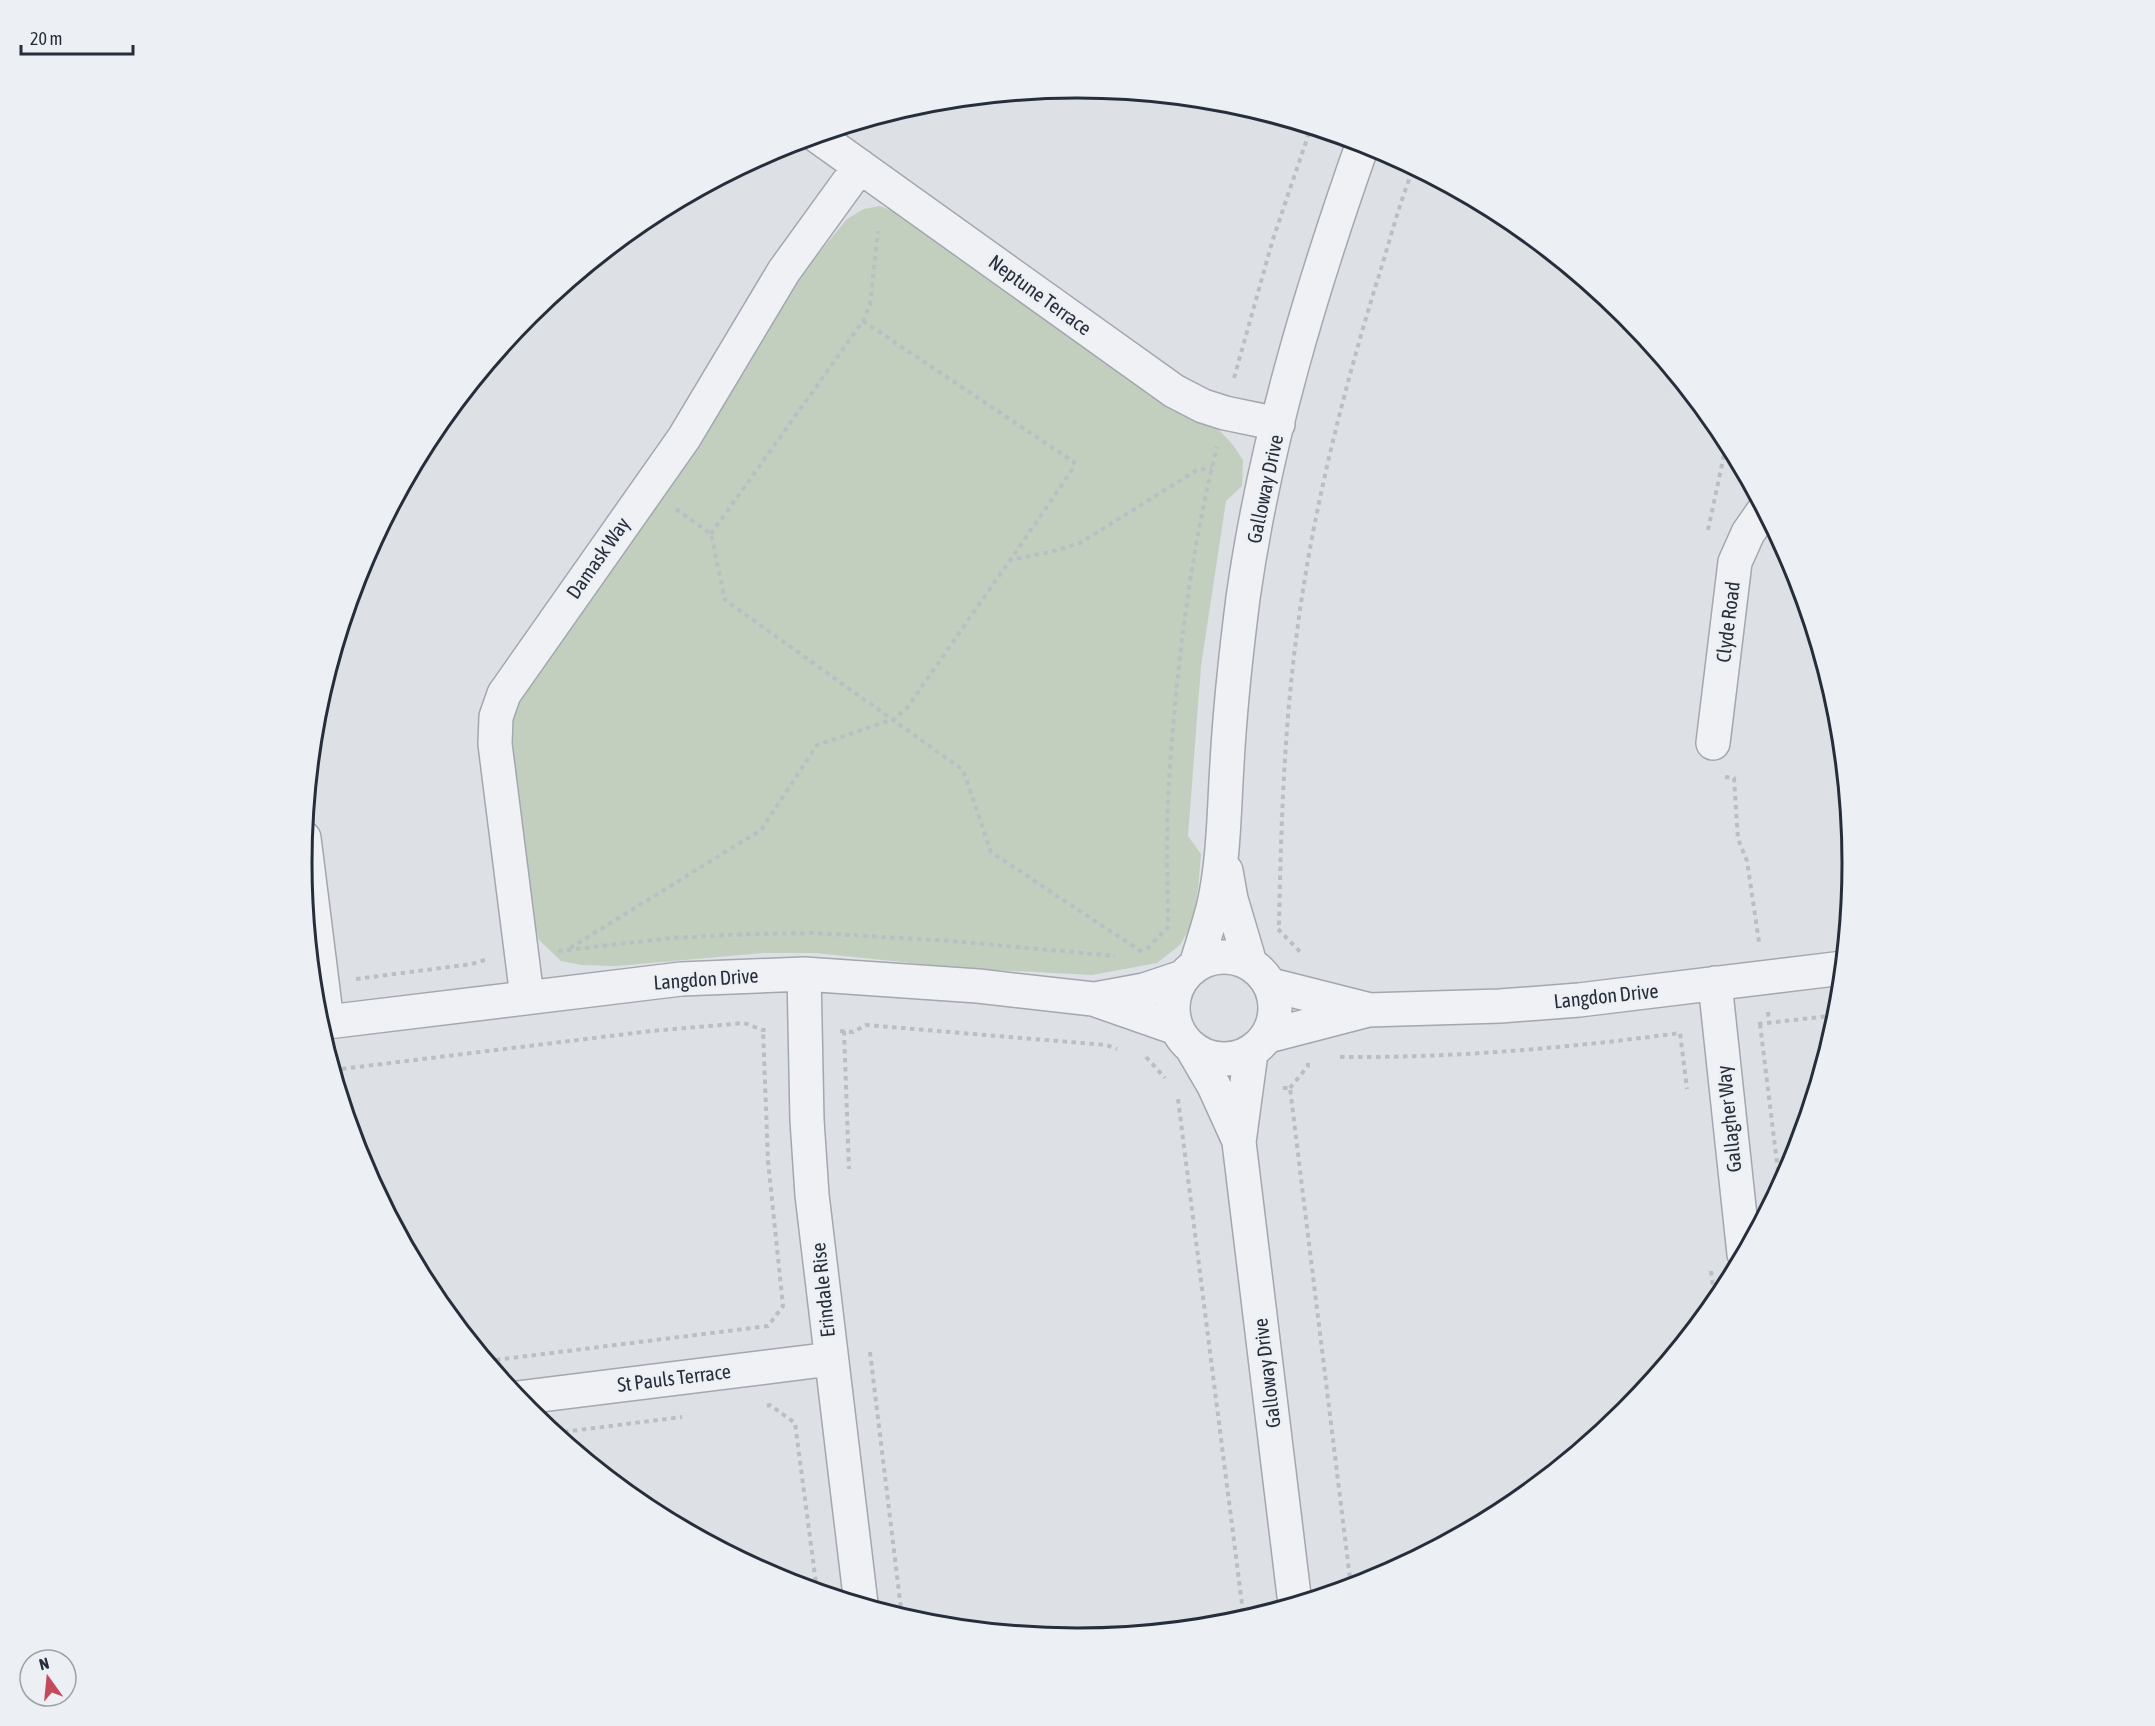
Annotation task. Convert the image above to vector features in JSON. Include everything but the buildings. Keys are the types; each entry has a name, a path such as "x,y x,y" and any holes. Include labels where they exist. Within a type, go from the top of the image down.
{"street":[{"name":"Neptune Terrace","path":"824,141 1174,391 1203,406 1225,413 1278,424"},
{"name":"Galloway Drive","path":"1190,971 1214,903 1222,846 1231,700 1244,596 1259,509 1278,424 1313,292 1360,152"},
{"name":"Damask Way","path":"526,997 495,744 496,717 504,694 690,429 784,271 860,166"},
{"name":"Clyde Road","path":"1713,743 1735,562 1748,533 1760,516"},
{"name":"Galloway Drive","path":"1222,846 1231,899 1261,974"},
{"path":"317,942 321,976"},
{"path":"1144,1003 1190,971 1209,959 1223,956 1237,958 1261,974 1276,1002 1275,1020 1259,1044 1236,1058 1221,1060 1207,1057 1185,1039 1172,1010 1174,993 1190,971"},
{"name":"Langdon Drive","path":"1259,1044 1368,1010 1500,1006 1579,1000 1835,969"},
{"name":"Langdon Drive","path":"329,1022 681,980 804,974 966,985 1144,1003 1185,1039"},
{"name":"Erindale Rise","path":"804,974 807,1120 812,1195 860,1596"},
{"name":"Langdon Drive","path":"1261,974 1368,1010"},
{"name":"Gallagher Way","path":"1715,983 1743,1241"},
{"name":"Galloway Drive","path":"1185,1039 1214,1086 1239,1142 1294,1597"},
{"name":"Galloway Drive","path":"1239,1142 1259,1044"},
{"name":"St Pauls Terrace","path":"529,1397 831,1359"}],"path":[{"path":"1136,955 1143,953 1168,927 1168,801 1179,662 1192,572 1212,468 1244,337 1272,239 1309,134"},
{"path":"1279,929 1287,726 1297,631 1312,536 1335,431 1365,321 1412,174"},
{"path":"711,534 863,321 870,305 878,231"},
{"path":"567,950 761,830 817,745 894,719 907,708 1074,467 1074,462 863,321"},
{"path":"1010,560 1080,543 1197,470 1212,468"},
{"path":"647,489 711,534 725,600 963,770 991,852 1143,953"},
{"path":"1734,778 1738,839 1747,861 1769,1023"},
{"path":"322,983 472,964 490,958 522,954 670,938 750,934 815,933 951,941 1119,957"},
{"path":"1143,953 1145,1057"},
{"path":"1331,1056 1485,1054 1584,1046 1827,1016"},
{"path":"341,1070 651,1031 744,1023 763,1030 853,1032 866,1025 1095,1044 1126,1051"},
{"path":"1760,1024 1778,1171"},
{"path":"495,1360 768,1326 783,1305 768,1161 763,1030"},
{"path":"844,1031 849,1172"},
{"path":"1680,1033 1687,1091"},
{"path":"1136,1054 1145,1057 1168,1081"},
{"path":"1177,1094 1243,1610"},
{"path":"1710,1264 1713,1289"},
{"path":"1318,1330 1350,1578"},
{"path":"869,1345 901,1607"},
{"path":"759,1407 770,1406 795,1423 816,1582"},
{"path":"565,1432 691,1416"}],"green space":[{"path":"880,206 895,212 1221,432 1243,460 1242,486 1226,501 1201,666 1188,836 1201,854 1192,924 1180,945 1157,963 1092,975 958,968 816,953 763,953 617,966 581,965 561,961 539,940 532,914 517,818 513,741 514,712 520,695 691,443 744,373 801,275 847,219 864,209"}]}
